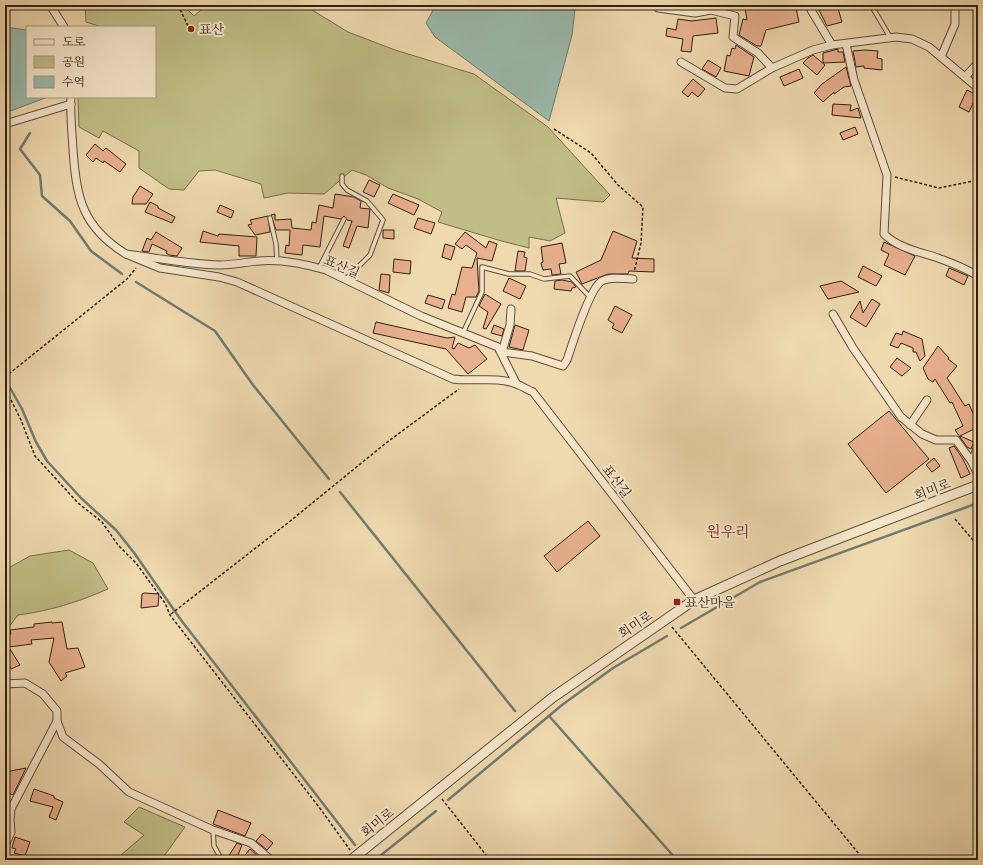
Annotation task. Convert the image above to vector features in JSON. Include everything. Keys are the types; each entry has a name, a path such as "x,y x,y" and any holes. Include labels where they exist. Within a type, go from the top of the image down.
{"street":[{"path":"50,5 63,26"},
{"path":"810,5 811,10 832,45"},
{"path":"941,57 955,24 955,5"},
{"path":"658,8 695,13 711,10 735,16 733,37 758,53 772,68"},
{"path":"681,62 725,88 737,89 772,68 813,50 832,45 890,37 912,39 929,47 978,88"},
{"path":"846,44 854,80 887,175 884,234 890,240 908,248 940,258 978,276"},
{"path":"965,76 978,63"},
{"path":"5,124 71,100"},
{"name":"표산길","path":"71,100 74,175 77,194 83,210 94,227 105,239 126,254 160,268 219,277 237,282 453,379 469,381 501,380 516,383 533,392 694,600"},
{"name":"표산길","path":"126,254 163,260 207,264 221,265 261,261 319,268 346,279 421,316 498,347 502,352"},
{"path":"502,352 532,356 563,366 567,360 590,297 600,281 611,278 633,280"},
{"path":"511,309 510,325 502,352 516,383"},
{"path":"833,314 890,404 900,417 922,434 936,440 956,440 972,462 978,475"},
{"path":"910,425 927,400"},
{"path":"972,462 978,446"},
{"name":"회미로","path":"353,858 552,698 694,600 780,561 978,485"},
{"path":"5,684 25,683 43,694 57,712 57,721 63,737 99,764 129,792 213,830 251,843 271,860"},
{"path":"5,846 12,832 7,818 57,721"}],"lane":[{"path":"871,5 890,37"},
{"path":"342,176 342,184 347,190 367,201 382,220 370,255 346,279"},
{"path":"270,218 276,244 277,262"},
{"path":"319,268 344,219"},
{"path":"463,334 482,292 482,267 509,274 530,274 544,279 570,276 590,297"},
{"path":"213,830 214,846 222,860"}],"path":[{"path":"178,5 188,26"},
{"path":"554,129 591,153 618,185 643,207 640,243 633,280"},
{"path":"887,175 939,188 978,180"},
{"path":"5,377 127,279 141,261"},
{"path":"171,614 289,522 386,443 469,381"},
{"path":"5,392 9,396 21,420 35,456 78,503 102,522 118,545 136,563 165,603 171,614 319,807 353,858"},
{"path":"955,519 978,546"},
{"path":"666,619 864,860"},
{"path":"436,791 490,860"}],"green space":[{"path":"85,5 183,5 194,16 207,5 304,5 348,32 395,50 474,74 548,127 610,195 603,202 556,198 565,233 550,241 529,237 529,248 438,222 442,212 418,199 388,188 366,175 352,170 324,194 288,193 264,198 261,184 215,170 199,171 184,190 169,189 139,168 139,151 103,131 99,138 79,127 78,98 156,98 156,26 99,26 86,22"},
{"path":"69,550 93,563 108,589 64,605 18,615 5,632 5,570 30,556"},
{"path":"139,807 185,827 164,856 172,860 120,860 121,855 144,835 124,822"}],"water":[{"path":"436,5 561,5 575,9 572,35 549,121 435,37 426,23"},
{"path":"5,27 26,30 26,98 45,98 5,113"}],"building":[{"path":"763,5 791,5 792,9 796,8 799,22 766,30 761,46 757,46 739,35 743,19 747,20 745,8"},
{"path":"837,5 842,22 827,26 819,10"},
{"path":"716,18 718,33 693,36 691,52 681,51 683,39 666,36 667,28 676,30 678,19 692,21"},
{"path":"736,45 754,57 749,76 724,71 727,55 730,56 732,48 735,49"},
{"path":"838,49 838,52 843,52 845,62 823,63 823,53"},
{"path":"853,51 878,51 877,58 882,59 882,70 864,68 864,66 856,67"},
{"path":"813,55 825,65 817,75 803,63"},
{"path":"708,60 721,68 716,77 702,69"},
{"path":"846,67 851,86 844,87 834,94 834,92 823,102 814,93 822,84"},
{"path":"799,69 803,78 784,86 780,77"},
{"path":"693,79 705,89 698,97 692,92 688,97 682,92"},
{"path":"967,90 977,95 969,112 959,107"},
{"path":"833,104 851,105 850,111 858,108 861,118 832,115"},
{"path":"855,127 858,134 843,140 840,133"},
{"path":"95,144 103,151 106,148 126,164 120,172 104,161 103,163 96,158 93,162 86,155"},
{"path":"369,180 380,185 374,197 363,192"},
{"path":"140,186 153,194 146,204 132,204 133,197"},
{"path":"335,194 354,197 361,201 360,208 370,209 368,228 357,226 349,248 343,246 352,221 347,220 344,216 341,219 324,216 320,247 303,245 302,255 285,253 286,245 289,246 290,230 276,230 271,215 275,214 275,220 291,219 292,228 311,230 312,222 316,223 319,205 333,208"},
{"path":"393,194 419,205 414,215 388,203"},
{"path":"150,202 175,217 172,223 145,212"},
{"path":"220,205 234,211 231,218 217,212"},
{"path":"268,216 270,232 255,235 248,225 252,224 250,220"},
{"path":"418,218 435,223 431,234 414,228"},
{"path":"383,230 394,230 394,239 383,238"},
{"path":"203,231 218,236 219,234 257,237 256,256 239,256 239,246 200,242"},
{"path":"613,231 637,241 632,258 654,259 654,272 629,271 628,274 608,274 582,284 576,272 601,260"},
{"path":"156,232 182,248 177,256 169,255 166,253 167,251 152,244 149,252 142,251 147,238 151,240"},
{"path":"465,232 486,248 489,241 497,244 492,261 477,258 479,291 476,297 466,297 462,312 448,308 452,294 455,295 462,267 472,268 477,253 466,245 462,249 455,244"},
{"path":"884,242 915,256 905,275 884,265 889,254 881,250"},
{"path":"562,243 566,263 559,264 561,274 552,275 551,269 543,270 541,263 543,262 541,247"},
{"path":"445,244 455,247 451,260 442,257"},
{"path":"518,251 525,252 524,257 527,258 525,271 515,271"},
{"path":"394,259 411,261 410,274 393,272"},
{"path":"863,266 882,276 876,286 858,277"},
{"path":"949,268 968,276 964,285 946,276"},
{"path":"381,274 390,275 389,293 379,290"},
{"path":"509,278 526,286 520,299 503,291"},
{"path":"562,280 572,282 576,287 572,288 571,291 554,289 555,281"},
{"path":"841,281 859,292 828,299 820,286"},
{"path":"485,294 501,304 486,329 483,328 488,312 479,306"},
{"path":"428,295 445,300 442,309 425,303"},
{"path":"872,299 880,304 866,327 850,317 860,301 863,313"},
{"path":"615,306 632,315 622,333 612,328 614,324 608,320"},
{"path":"376,322 447,338 455,337 452,348 454,349 458,343 469,348 475,345 487,359 468,374 446,349 373,333"},
{"path":"494,325 504,329 502,336 491,333"},
{"path":"515,325 529,330 523,350 509,347"},
{"path":"903,331 922,339 925,356 920,361 916,352 913,352 913,348 901,343 898,348 890,345 896,333 902,335"},
{"path":"938,346 949,358 948,359 957,366 947,378 965,406 969,404 978,425 978,427 960,436 974,442 971,449 967,447 955,430 963,426 952,402 950,403 935,379 933,382 928,379 923,368"},
{"path":"897,358 911,368 902,376 890,367"},
{"path":"889,411 929,459 886,493 848,444"},
{"path":"954,446 963,459 970,474 961,478 949,448"},
{"path":"934,458 940,466 932,472 926,465"},
{"path":"588,521 600,536 557,572 544,556"},
{"path":"142,594 159,594 158,606 141,608"},
{"path":"62,622 67,649 78,648 85,667 65,673 67,676 61,681 49,662 54,638 31,640 32,644 8,647 7,635 11,634 10,630 34,627 34,624"},
{"path":"10,649 20,665 11,669 5,658 5,652"},
{"path":"26,768 13,795 5,791 5,772"},
{"path":"34,789 54,796 54,798 63,802 56,820 49,817 53,807 30,801"},
{"path":"218,810 251,823 245,836 213,824"},
{"path":"262,834 273,843 267,850 256,841"},
{"path":"15,837 30,842 25,856 14,853 16,849 12,848"},
{"path":"237,843 242,845 236,860 234,860 228,857"},
{"path":"250,849 260,858 259,860 241,860"}],"waterway":[{"path":"30,133 20,149 40,175 42,196 70,221 91,251 122,274"},
{"path":"136,282 215,331 253,385 329,479"},
{"path":"5,383 9,386 22,409 36,442 47,461 81,498 116,530 135,554 181,620 355,845"},
{"path":"340,492 515,711"},
{"path":"681,628 760,582 978,503"},
{"path":"448,800 562,705 613,668 667,636"},
{"path":"549,716 677,860"},
{"path":"375,860 436,811"}],"place":[{"name":"표산","path":"191,29"},
{"name":"표산마을","path":"677,602"}],"district":[{"name":"원우리","path":"728,532"}]}
